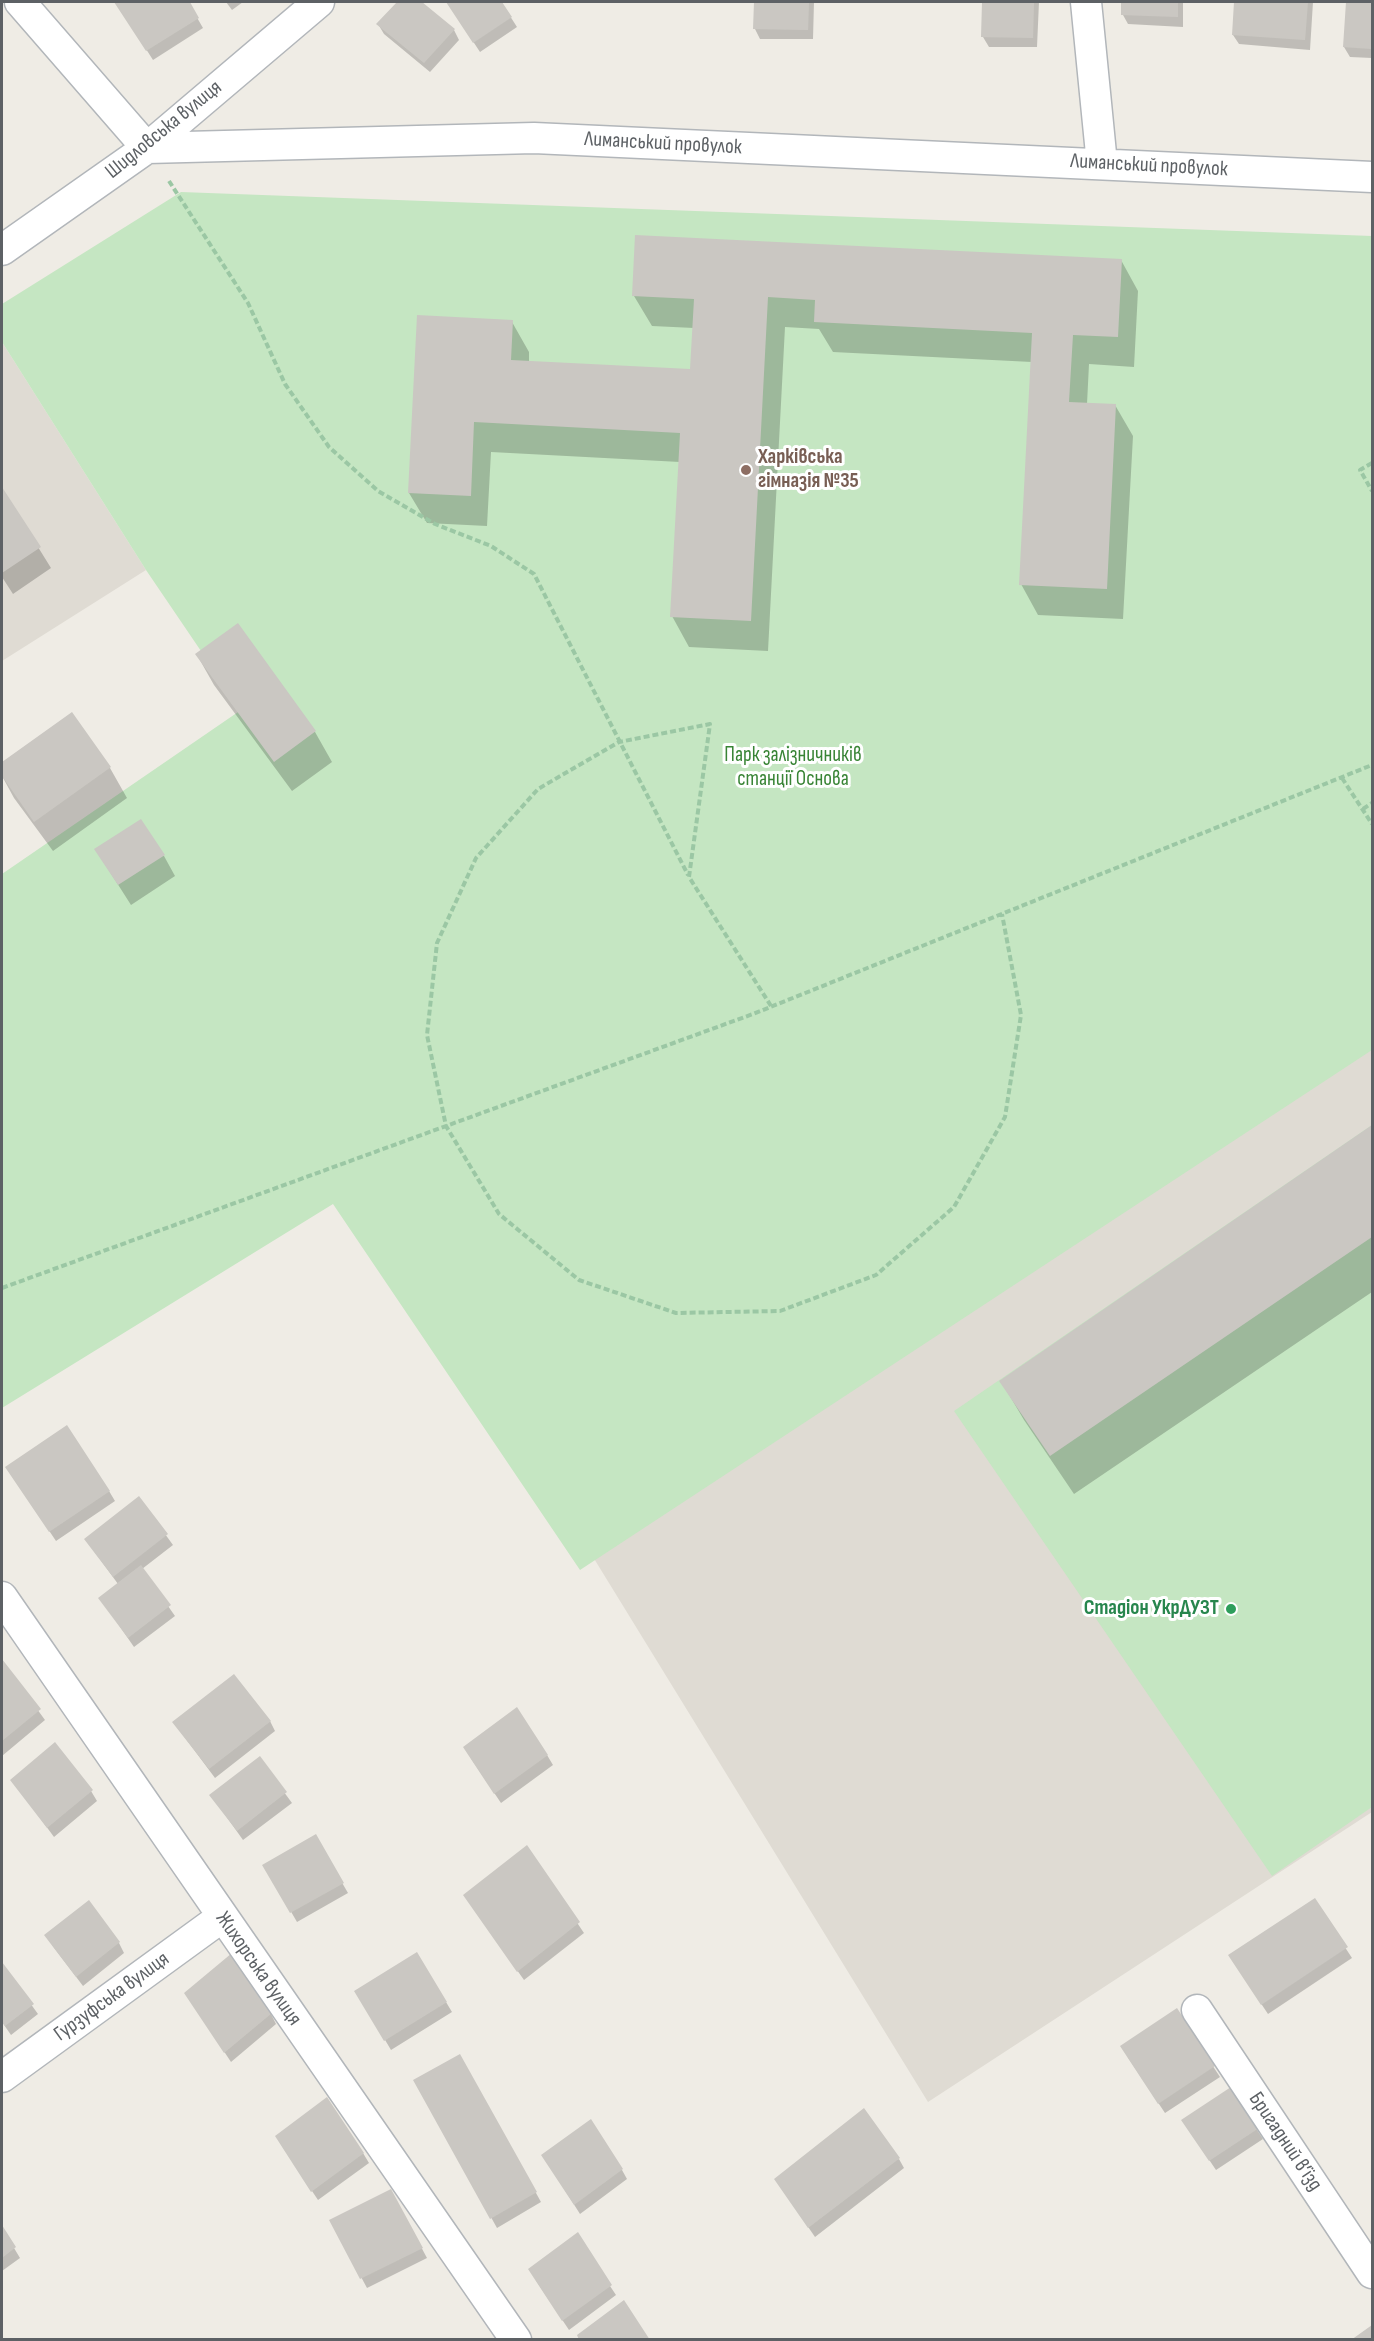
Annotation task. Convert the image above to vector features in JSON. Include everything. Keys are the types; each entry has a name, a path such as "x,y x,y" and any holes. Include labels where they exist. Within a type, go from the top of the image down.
{"street":[{"path":"20,2 147,148"},
{"name":"Шидловська вулиця","path":"2,250 147,148 319,2"},
{"path":"1086,2 1102,164"},
{"name":"Лиманський провулок","path":"147,148 534,138 1372,177"},
{"name":"Жихорська вулиця","path":"2,1597 516,2340"},
{"name":"Гурзуфська вулиця","path":"2,2077 222,1917"},
{"name":"Бригадний в’їзд","path":"1197,2010 1372,2273"}],"path":[{"path":"147,148 249,303 285,384 329,447 378,491 435,524 491,546 534,574 689,877 771,1006"},
{"path":"1372,463 1360,470 1372,491"},
{"path":"689,877 710,723 619,742 538,789 476,858 437,943 427,1035 446,1126 499,1214 579,1280 676,1313 780,1311 876,1275 954,1207 1005,1117 1021,1015 1002,914"},
{"path":"2,1288 771,1006 1372,765"},
{"path":"1342,778 1372,825"},
{"path":"1363,810 1372,803"}],"shaded area":[{"path":"2,342 146,570 2,661"},
{"path":"1372,1048 1372,1812 928,2102 593,1557"}],"green space":[{"name":"Парк залізничників станції Основа","path":"181,192 1372,236 1372,1050 580,1570 333,1204 2,1408 2,874 241,710 146,570 2,342 2,304"},
{"name":"Стадіон УкрДУЗТ","path":"1372,1125 1372,1807 1272,1876 954,1411"}],"building":[{"path":"114,2 190,2 199,18 146,51"},
{"path":"397,2 422,2 455,29 424,63 376,24"},
{"path":"446,2 502,2 512,17 473,43"},
{"path":"754,2 809,2 808,30 753,29"},
{"path":"982,2 1034,2 1033,38 981,37"},
{"path":"1121,2 1178,2 1178,17 1121,15"},
{"path":"1234,2 1308,2 1305,40 1232,35"},
{"path":"1346,2 1372,2 1372,49 1343,47"},
{"path":"635,235 1122,259 1118,337 1073,335 1069,402 1116,404 1107,589 1019,585 1032,333 814,322 815,300 768,297 751,621 670,617 680,433 474,422 471,496 408,493 417,315 513,320 511,360 690,369 694,299 632,296"},
{"path":"2,487 41,547 2,573"},
{"path":"238,623 316,731 274,762 195,654"},
{"path":"72,712 111,767 34,822 2,776 2,762"},
{"path":"141,819 165,855 118,885 94,849"},
{"path":"1372,1125 1372,1237 1050,1456 999,1381"},
{"path":"67,1425 110,1491 49,1532 5,1467"},
{"path":"139,1496 168,1534 113,1577 84,1539"},
{"path":"141,1565 171,1605 128,1638 98,1598"},
{"path":"2,1659 41,1709 2,1741"},
{"path":"234,1674 271,1721 209,1769 172,1722"},
{"path":"517,1707 548,1755 494,1794 463,1747"},
{"path":"55,1742 93,1790 47,1828 10,1780"},
{"path":"260,1756 287,1792 237,1831 209,1795"},
{"path":"316,1834 344,1883 290,1913 262,1865"},
{"path":"527,1845 580,1922 517,1972 463,1895"},
{"path":"1315,1898 1348,1947 1261,2005 1228,1955"},
{"path":"89,1900 120,1942 76,1977 44,1935"},
{"path":"417,1952 447,2002 384,2041 354,1991"},
{"path":"232,1953 272,2013 224,2053 184,1993"},
{"path":"2,1962 34,2004 5,2026 2,2022"},
{"path":"1177,2008 1215,2066 1158,2104 1120,2046"},
{"path":"460,2054 537,2192 490,2219 413,2080"},
{"path":"1231,2087 1259,2128 1209,2161 1181,2120"},
{"path":"327,2097 364,2153 311,2192 275,2136"},
{"path":"864,2108 900,2158 808,2228 774,2179"},
{"path":"591,2119 623,2169 574,2205 541,2155"},
{"path":"391,2189 423,2248 360,2279 329,2220"},
{"path":"2,2225 16,2247 2,2258"},
{"path":"578,2232 612,2285 562,2321 528,2269"},
{"path":"624,2300 650,2340 579,2340 577,2335"},
{"path":"1372,2325 1372,2340 1351,2340"}],"place":[{"name":"Харківська гімназія №35","path":"746,470"},
{"name":"Стадіон УкрДУЗТ","path":"1231,1609"}]}
